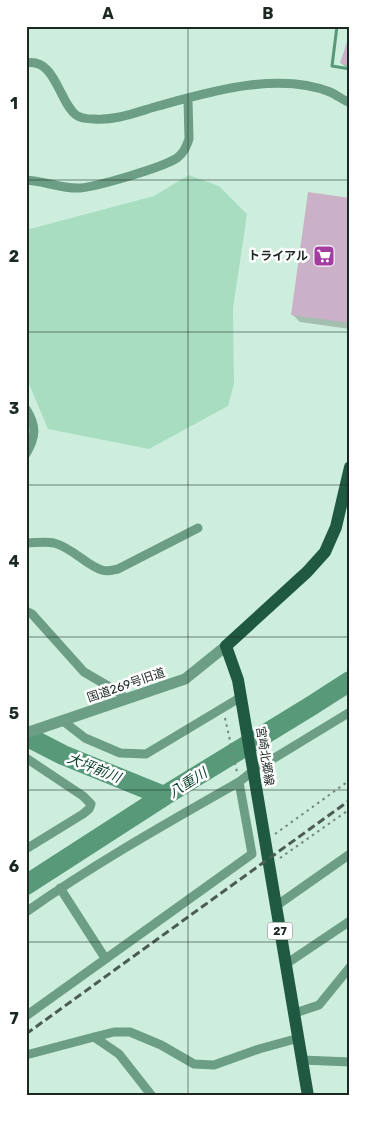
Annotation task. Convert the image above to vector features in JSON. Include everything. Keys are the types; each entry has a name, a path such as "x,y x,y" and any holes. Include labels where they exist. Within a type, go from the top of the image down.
{"main road":[{"path":"226,646 308,572 325,552 336,527 350,467"},
{"name":"宮崎北郷線","path":"226,646 236,673 242,702 308,1096"}],"street":[{"path":"26,63 34,62 53,76 72,111 77,116 87,118 123,116 252,84 296,83 330,92 350,104"},
{"path":"26,180 43,181 70,188 91,186 168,163 180,156 187,145 189,132 188,99"},
{"path":"26,454 35,437 28,413"},
{"path":"26,543 54,543 78,554 102,570 110,571 118,569 198,528"},
{"path":"26,611 32,614 84,672 120,693 125,699"},
{"name":"国道269号旧道","path":"26,734 185,679 226,646"},
{"path":"63,721 86,738 120,753 146,754 222,708 242,702"},
{"path":"26,912 60,888 135,842 239,782 253,768 350,712"},
{"path":"26,758 83,796 91,804 89,809 83,814 27,846"},
{"path":"26,1016 252,854 239,782"},
{"path":"276,906 350,854"},
{"path":"60,888 106,958"},
{"path":"286,964 350,921"},
{"path":"295,1013 319,1005 350,967"},
{"path":"26,1055 114,1032 130,1032 161,1045 200,1066 214,1065 259,1049 299,1038"},
{"path":"94,1037 119,1054 152,1096"},
{"path":"302,1060 350,1062"}],"path":[{"path":"222,708 239,782"},
{"path":"265,841 350,780"},
{"path":"269,865 350,809"}],"green space":[{"path":"189,175 219,186 247,214 233,309 234,384 228,406 149,449 48,429 26,377 26,230 154,196"}],"building":[{"path":"348,39 350,39 350,66 340,63"},
{"name":"トライアル","path":"308,192 350,198 350,323 291,315"}],"waterway":[{"path":"337,26 332,66 350,69"},
{"name":"八重川","path":"26,885 164,796 350,681"},
{"name":"大坪前川","path":"26,736 63,755 164,796"}],"railway":[{"path":"26,1034 350,800"}],"place":[{"name":"トライアル","path":"324,256"}]}
